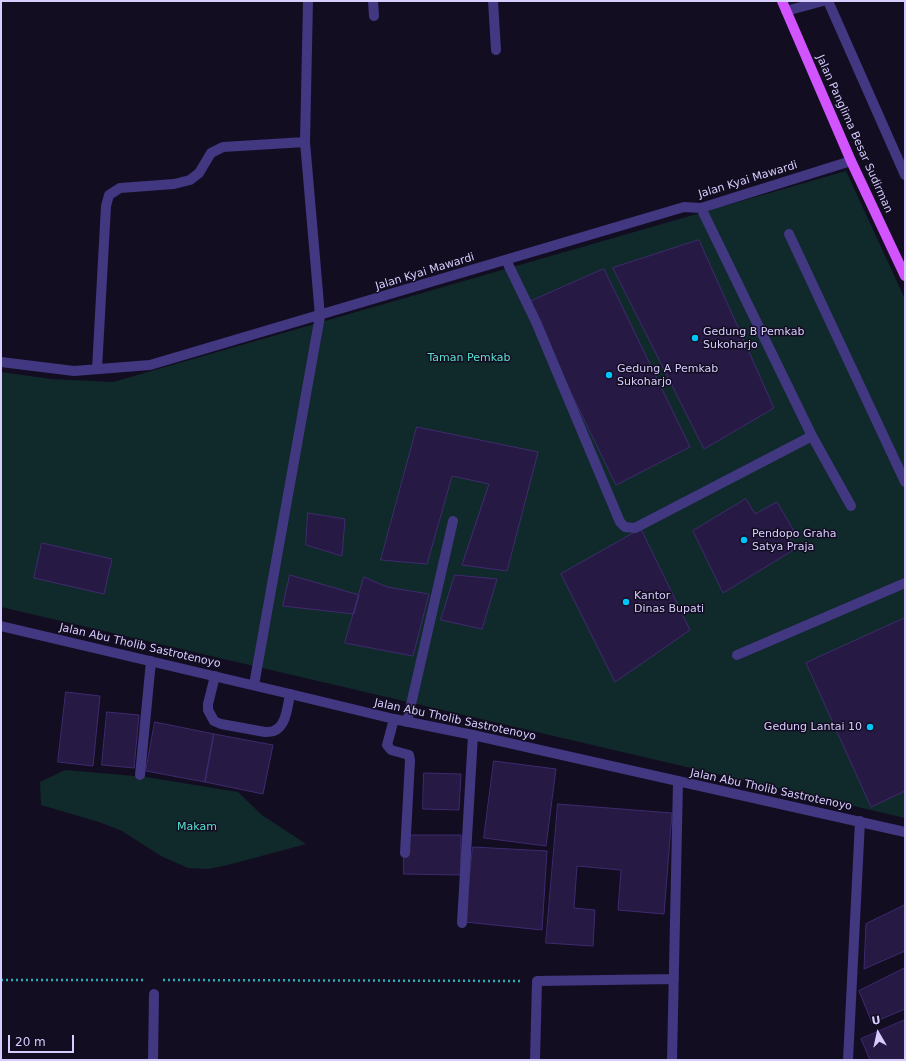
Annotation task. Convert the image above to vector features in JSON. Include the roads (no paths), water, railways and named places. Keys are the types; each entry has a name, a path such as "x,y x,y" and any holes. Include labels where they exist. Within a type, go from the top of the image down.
{"main road":[{"name":"Jalan Panglima Besar Sudirman","path":"782,1 851,161 905,276"}],"street":[{"path":"254,685 320,316 305,142 308,1"},
{"path":"373,1 374,16"},
{"path":"493,1 496,50"},
{"path":"786,11 823,1"},
{"path":"828,1 905,174"},
{"path":"97,368 106,206 109,195 120,188 174,184 190,180 199,173 211,153 223,147 305,142"},
{"name":"Jalan Kyai Mawardi","path":"1,362 74,371 150,365 320,316 684,207 701,208 851,161"},
{"path":"701,208 812,436 851,506"},
{"path":"789,234 905,482"},
{"path":"506,260 536,322 620,522 625,527 635,528 812,436"},
{"path":"407,722 453,521"},
{"path":"737,655 905,582"},
{"name":"Jalan Abu Tholib Sastrotenoyo","path":"1,626 407,722 473,735 905,832"},
{"path":"140,775 151,661"},
{"path":"215,676 208,704 208,710 214,721 221,724 271,733 277,731 284,721 290,694"},
{"path":"394,719 387,745 391,750 409,755 410,760 405,853"},
{"path":"462,923 473,735"},
{"path":"672,1060 678,782"},
{"path":"848,1060 860,821"},
{"path":"535,1060 537,982 674,979"},
{"path":"153,1060 154,994"}],"place":[{"name":"Gedung B Pemkab Sukoharjo","path":"695,338"},
{"name":"Gedung A Pemkab Sukoharjo","path":"609,375"},
{"name":"Pendopo Graha Satya Praja","path":"744,540"},
{"name":"Kantor Dinas Bupati","path":"626,602"},
{"name":"Gedung Lantai 10","path":"870,727"}],"park label":[{"name":"Taman Pemkab","path":"469,358"},
{"name":"Makam","path":"197,827"}]}
